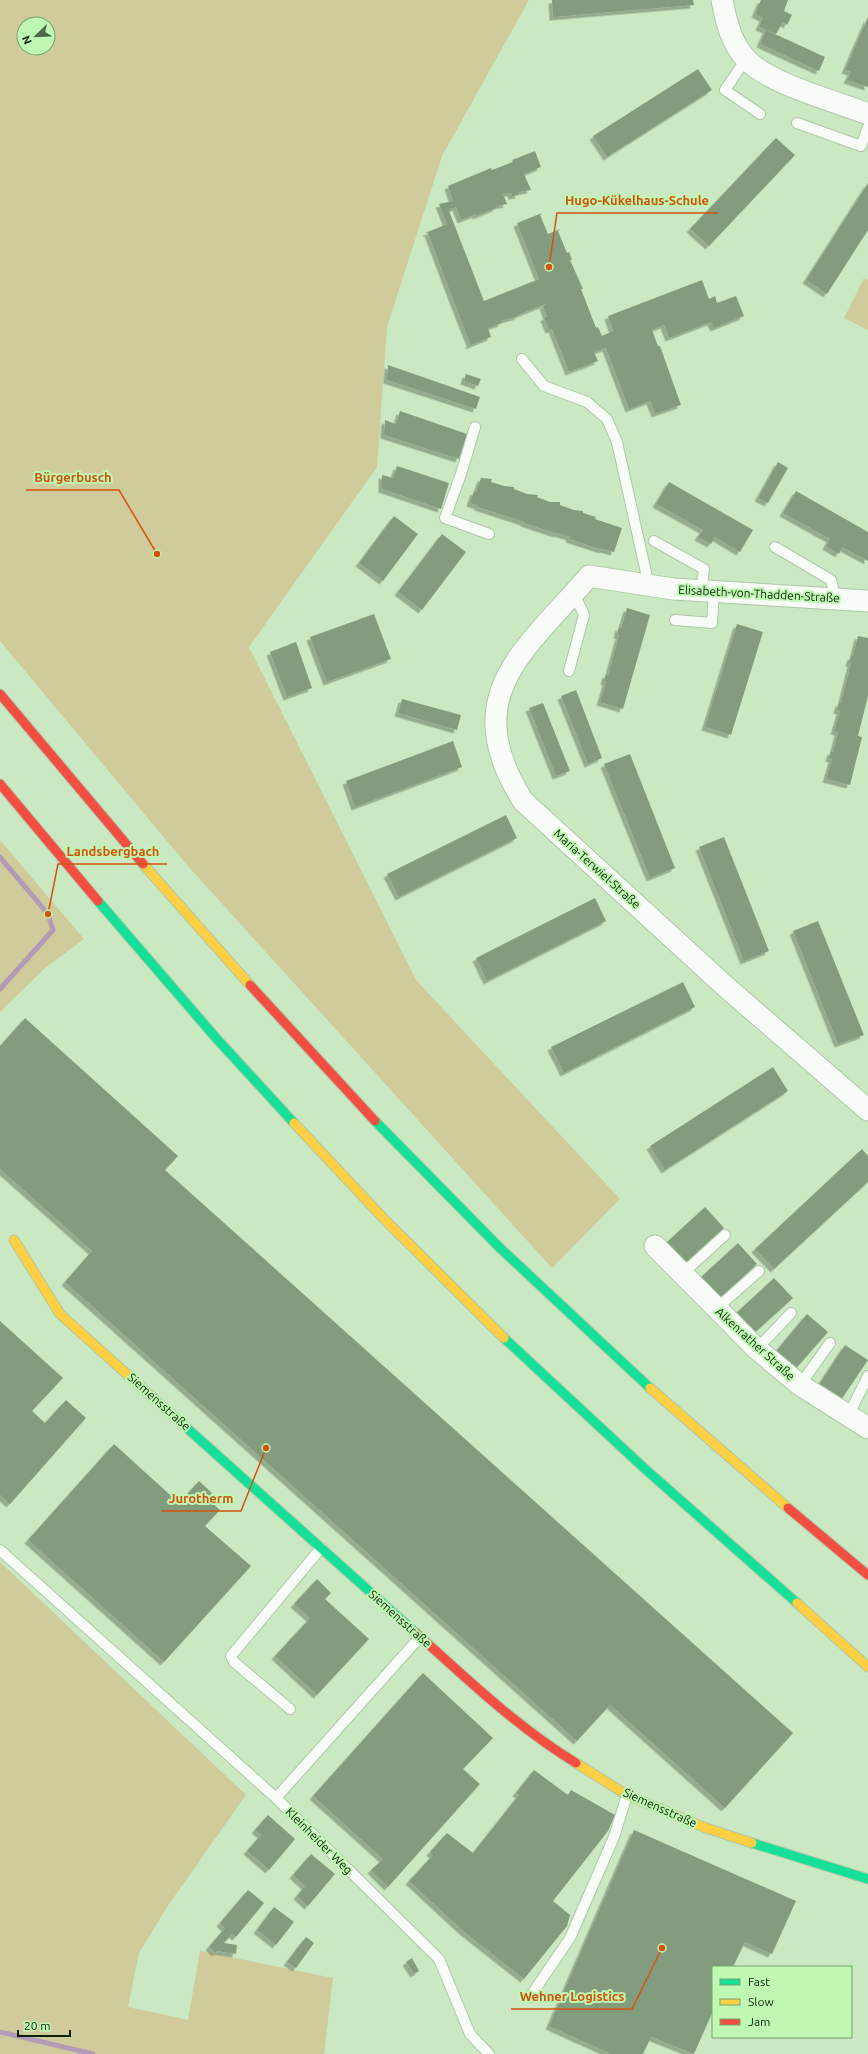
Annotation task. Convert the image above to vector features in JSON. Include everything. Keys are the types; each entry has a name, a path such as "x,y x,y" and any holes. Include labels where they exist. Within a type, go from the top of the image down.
{"main road":[{"path":"0,694 140,862 238,974 335,1079 444,1192 508,1255 674,1409 868,1575"},
{"path":"0,784 149,962 222,1045 280,1109 405,1240 532,1366 612,1440 868,1667"},
{"name":"Siemensstraße","path":"14,1240 60,1314 482,1693 542,1742 627,1795 706,1828 868,1879"}],"street":[{"path":"722,0 730,35 746,59 760,70 802,90 868,114"},
{"name":"Elisabeth-von-Thadden-Straße","path":"589,576 649,586 708,591 868,600"},
{"name":"Maria-Terwiel-Straße","path":"589,576 529,641 513,664 497,700 495,721 496,736 512,784 523,801 582,856 730,990 868,1110"},
{"name":"Alkenrather Straße","path":"654,1246 757,1349 800,1385 868,1428"}],"lane":[{"path":"746,59 725,90 760,114"},
{"path":"797,123 861,146 868,127"},
{"path":"522,359 544,386 587,402 607,419 617,442 649,586"},
{"path":"475,427 461,474 445,518 489,534"},
{"path":"654,541 704,569 712,622 675,620"},
{"path":"775,548 831,580 836,599"},
{"path":"569,671 584,615 574,593"},
{"path":"682,1274 725,1235"},
{"path":"716,1309 759,1271"},
{"path":"757,1349 791,1313"},
{"path":"800,1385 830,1343"},
{"path":"848,1416 868,1376"},
{"path":"290,1709 234,1662 232,1656 234,1651 321,1548"},
{"path":"0,1550 276,1798"},
{"name":"Kleinheider Weg","path":"420,1637 276,1798 439,1959 470,2034 490,2054"},
{"path":"530,1997 570,1938 614,1837 627,1795"}],"shaded area":[{"path":"0,0 529,0 442,156 387,327 377,467 249,647 416,980 620,1199 552,1268 187,865 0,641"},
{"path":"864,278 868,280 868,330 844,318"},
{"path":"0,840 84,939 45,968 0,1012"},
{"path":"0,1562 246,1795 167,1907 139,1953 128,2007 188,2020 200,1951 333,1978 324,2054 0,2054"}],"building":[{"path":"552,0 693,0 694,5 553,17"},
{"path":"761,0 788,0 784,11 792,15 787,25 783,22 776,34 759,27 763,18 755,14"},
{"path":"868,17 868,87 847,80 851,72 845,70"},
{"path":"766,30 825,57 819,71 760,44"},
{"path":"698,69 712,90 607,157 593,136"},
{"path":"776,138 795,155 709,246 690,229"},
{"path":"535,151 541,167 524,174 531,190 518,192 519,195 512,196 511,193 503,194 507,204 497,206 496,208 476,216 476,214 461,220 456,207 449,211 484,301 539,279 517,223 542,213 540,215 548,234 560,229 558,231 567,253 569,252 572,260 570,260 583,289 581,289 596,328 598,327 602,336 613,331 608,316 702,280 709,299 715,296 717,303 736,296 744,316 714,328 711,322 669,338 664,325 652,330 658,346 660,346 681,405 655,414 650,401 629,409 606,348 594,352 598,361 569,372 552,329 549,330 544,318 547,316 543,306 548,303 518,315 519,316 501,321 502,323 488,328 491,337 469,346 470,343 428,233 425,233 447,224 439,204 453,201 448,186 491,168 492,170 513,162 512,160"},
{"path":"868,183 868,230 827,294 806,280"},
{"path":"388,365 480,397 476,409 387,380"},
{"path":"466,374 481,379 478,386 464,381"},
{"path":"400,411 467,434 459,459 384,435 385,420 396,424"},
{"path":"778,462 788,468 768,503 758,498"},
{"path":"397,466 449,483 441,509 382,489 382,475 393,478"},
{"path":"481,478 492,479 491,482 514,487 514,489 527,494 538,495 537,497 550,502 560,502 560,505 574,510 583,511 583,513 596,517 595,519 622,528 614,552 569,539 570,537 524,523 470,503"},
{"path":"669,482 753,530 740,552 715,537 711,544 698,537 703,530 656,504"},
{"path":"796,491 868,532 868,561 842,547 839,554 826,546 830,539 783,513"},
{"path":"394,516 418,534 383,581 359,563"},
{"path":"442,534 466,552 422,610 398,592"},
{"path":"627,608 650,615 623,709 600,702 606,682 604,681 606,674 608,675 619,635 617,635 619,627 621,628"},
{"path":"374,614 391,659 327,682 310,637"},
{"path":"737,624 763,632 731,735 705,727"},
{"path":"858,636 868,638 868,696 858,736 862,737 850,785 826,779 832,759 829,758 831,751 833,752 838,732 834,731 840,711 837,710 839,703 841,703 851,663 849,663 851,656 853,656"},
{"path":"296,642 312,688 287,697 270,652"},
{"path":"576,690 602,758 588,764 561,696"},
{"path":"402,699 461,715 457,730 398,713"},
{"path":"543,703 570,771 556,776 529,708"},
{"path":"453,741 462,767 355,807 346,781"},
{"path":"630,754 675,868 650,878 604,764"},
{"path":"506,815 517,838 399,897 387,874"},
{"path":"724,837 769,951 744,961 699,847"},
{"path":"595,898 606,921 487,981 476,958"},
{"path":"818,921 864,1035 838,1044 793,931"},
{"path":"683,982 695,1007 564,1073 551,1047"},
{"path":"25,1018 178,1156 165,1170 793,1733 725,1808 610,1705 577,1741 65,1282 92,1251 0,1169 0,1046"},
{"path":"773,1067 788,1091 665,1170 650,1146"},
{"path":"862,1149 868,1156 868,1182 774,1269 755,1249"},
{"path":"705,1207 724,1228 686,1263 667,1242"},
{"path":"738,1243 757,1264 719,1299 700,1278"},
{"path":"774,1278 793,1298 752,1335 734,1315"},
{"path":"807,1314 828,1332 792,1373 772,1356"},
{"path":"0,1321 63,1378 32,1411 45,1423 66,1400 86,1418 10,1504 0,1495"},
{"path":"845,1345 868,1360 837,1406 815,1391"},
{"path":"114,1444 179,1503 199,1481 212,1493 207,1498 220,1510 205,1526 251,1566 164,1662 28,1540"},
{"path":"317,1579 331,1593 325,1599 369,1639 317,1695 275,1656 310,1618 294,1604"},
{"path":"423,1673 493,1738 463,1769 480,1784 388,1887 371,1870 383,1859 313,1796"},
{"path":"534,1770 568,1795 571,1790 615,1815 608,1831 553,1901 570,1915 567,1926 524,1979 463,1931 409,1881 433,1855 430,1852 447,1833 473,1853 519,1795 516,1793"},
{"path":"268,1815 295,1839 269,1870 247,1851 261,1835 255,1830"},
{"path":"634,1830 796,1901 772,1954 745,1942 733,1966 712,1966 712,2013 694,2054 651,2037 643,2054 611,2054 549,2026"},
{"path":"311,1854 335,1874 308,1906 297,1896 305,1886 293,1875"},
{"path":"248,1890 264,1903 236,1937 232,1934 224,1943 237,1945 236,1954 217,1951 216,1953 209,1947 225,1928 220,1923"},
{"path":"274,1907 294,1922 276,1945 257,1930"},
{"path":"306,1937 314,1943 296,1968 287,1962"},
{"path":"412,1958 419,1971 414,1974 406,1962"}],"waterway":[{"path":"0,857 48,914 53,930 0,989"},
{"path":"0,2032 93,2054"}],"traffic: fast":[{"path":"98,901 216,1038 294,1123"},
{"path":"375,1121 500,1248 650,1388"},
{"path":"504,1338 644,1468 797,1603"},
{"path":"150,1395 416,1633"},
{"path":"752,1843 868,1879"}],"traffic: slow":[{"path":"143,864 250,985"},
{"path":"294,1123 386,1221 504,1338"},
{"path":"14,1240 60,1314 150,1395"},
{"path":"650,1388 788,1508"},
{"path":"797,1603 868,1667"},
{"path":"576,1763 627,1795 706,1828 752,1843"}],"traffic: jam":[{"path":"0,694 143,864"},
{"path":"0,784 98,901"},
{"path":"250,985 375,1121"},
{"path":"788,1508 868,1575"},
{"path":"416,1633 493,1702 533,1734 576,1763"}],"place":[{"name":"Hugo-Kükelhaus-Schule","path":"549,267"},
{"name":"Bürgerbusch","path":"157,554"},
{"name":"Landsbergbach","path":"48,914"},
{"name":"Jurotherm","path":"266,1448"},
{"name":"Wehner Logistics","path":"662,1948"}]}
